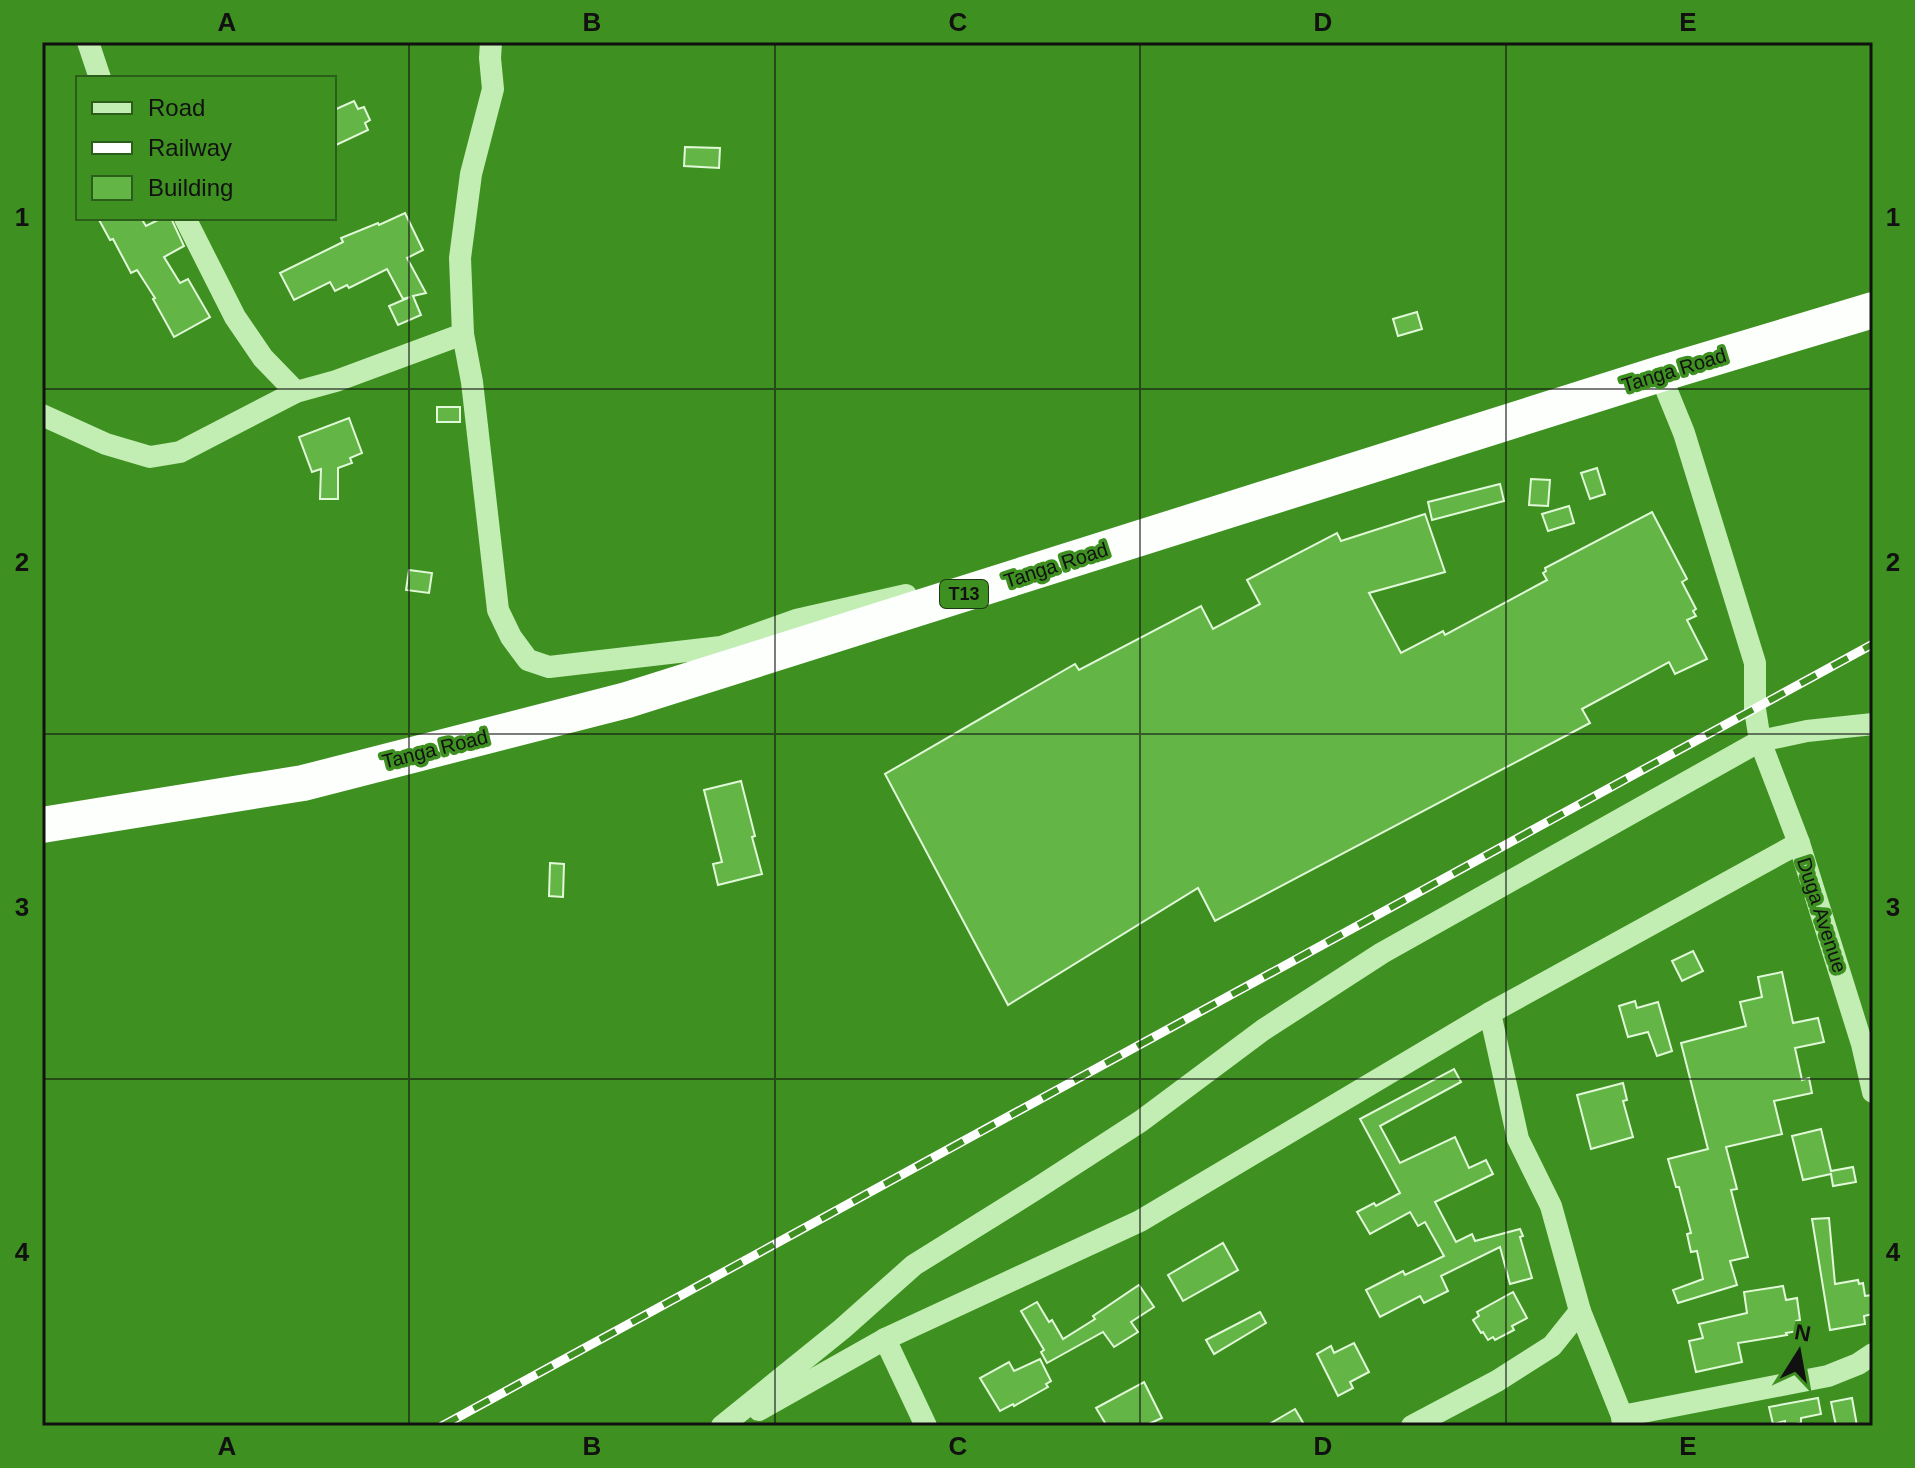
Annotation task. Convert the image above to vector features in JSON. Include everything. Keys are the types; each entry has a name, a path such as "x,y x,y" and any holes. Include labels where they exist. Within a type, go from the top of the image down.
{"highway":[{"name":"Tanga Road","path":"42,825 303,783 627,700 1660,374 1873,310"}],"street":[{"path":"88,42 99,76"},
{"path":"488,47 493,89 471,174 460,258 463,334 472,382 498,610 511,637 528,660 549,667 721,647 796,620 926,591 1010,579"},
{"path":"186,220 235,317 263,358 296,392"},
{"path":"42,415 106,444 150,457 180,452 296,392 336,381 463,334"},
{"name":"Duga Avenue","path":"1660,374 1684,433 1755,663 1755,709 1760,741 1799,843 1862,1044 1873,1092"},
{"path":"722,1426 842,1329 914,1265 1141,1121 1263,1030 1382,953 1760,741 1807,731 1873,724"},
{"path":"730,1426 885,1339 1140,1221 1490,1013 1799,843"},
{"path":"1490,1013 1518,1139 1551,1206 1580,1311 1622,1421 1828,1376 1873,1354"},
{"path":"1412,1426 1497,1381 1552,1346 1580,1311"},
{"path":"885,1339 926,1426"}],"building":[{"path":"354,101 358,109 364,107 370,120 365,123 368,130 336,145 336,109"},
{"path":"685,147 720,148 719,168 684,166"},
{"path":"405,213 423,250 407,258 426,293 413,296 421,315 398,325 389,306 410,297 403,299 387,269 349,288 347,285 335,291 330,282 294,300 280,273 343,242 341,238"},
{"path":"99,220 142,220 146,226 158,220 172,220 184,246 164,257 180,283 188,279 210,317 174,337 137,270 131,273 113,239 110,240"},
{"path":"1417,312 1422,329 1398,336 1393,319"},
{"path":"437,407 460,407 460,422 437,422"},
{"path":"349,418 362,453 350,458 352,463 338,468 338,499 320,499 321,469 312,472 299,437"},
{"path":"1597,468 1605,494 1590,499 1581,473"},
{"path":"1531,479 1550,480 1548,506 1529,505"},
{"path":"1500,484 1504,501 1432,520 1428,502"},
{"path":"1569,506 1574,523 1548,531 1542,514"},
{"path":"1652,512 1687,579 1682,582 1696,609 1693,611 1696,616 1687,620 1707,659 1675,674 1669,662 1582,709 1590,723 1215,921 1198,888 1008,1005 885,774 1075,664 1079,670 1201,606 1213,629 1260,604 1247,580 1337,533 1341,541 1425,514 1445,572 1369,593 1401,653 1443,631 1445,635 1547,580 1543,573 1545,568"},
{"path":"409,570 432,573 429,593 406,590"},
{"path":"741,781 762,874 718,885 713,864 722,862 704,790"},
{"path":"550,863 564,864 563,897 549,896"},
{"path":"1693,951 1703,971 1682,981 1672,961"},
{"path":"1782,972 1793,1023 1818,1018 1824,1042 1795,1048 1802,1080 1809,1078 1812,1093 1774,1101 1782,1134 1726,1147 1737,1189 1731,1190 1748,1257 1730,1261 1737,1285 1678,1303 1673,1290 1703,1279 1697,1251 1691,1252 1687,1234 1691,1233 1668,1159 1708,1149 1681,1043 1746,1026 1740,1002 1762,997 1758,977"},
{"path":"1635,1001 1637,1008 1658,1002 1672,1051 1657,1056 1648,1032 1628,1037 1619,1006"},
{"path":"1454,1069 1461,1082 1380,1126 1400,1163 1455,1137 1469,1168 1486,1160 1493,1174 1435,1202 1456,1242 1472,1234 1475,1241 1520,1229 1532,1278 1510,1284 1500,1247 1441,1276 1448,1291 1424,1303 1420,1296 1380,1317 1366,1290 1403,1271 1405,1275 1444,1256 1425,1222 1418,1226 1410,1212 1370,1234 1357,1212 1400,1193 1360,1119"},
{"path":"1623,1083 1627,1100 1623,1101 1633,1137 1591,1149 1577,1095"},
{"path":"1821,1129 1831,1171 1853,1167 1856,1182 1833,1186 1831,1174 1803,1180 1792,1136"},
{"path":"1829,1218 1835,1284 1858,1280 1859,1284 1863,1283 1865,1296 1873,1295 1873,1314 1864,1316 1865,1324 1830,1330 1812,1219"},
{"path":"1223,1243 1238,1270 1183,1301 1168,1275"},
{"path":"1139,1285 1154,1307 1131,1322 1138,1332 1114,1347 1103,1332 1047,1363 1041,1352 1044,1350 1021,1311 1037,1302 1063,1339"},
{"path":"1783,1286 1786,1300 1797,1298 1798,1331 1738,1343 1742,1362 1696,1372 1689,1341 1703,1338 1699,1324 1747,1313 1744,1292"},
{"path":"1513,1292 1527,1318 1512,1326 1514,1330 1495,1340 1493,1337 1488,1340 1473,1320 1479,1316 1477,1312"},
{"path":"1260,1312 1266,1323 1214,1354 1206,1340"},
{"path":"1354,1343 1369,1372 1350,1382 1353,1388 1338,1396 1317,1354 1331,1346 1334,1353"},
{"path":"1040,1359 1051,1381 1046,1384 1048,1387 1000,1411 980,1378 1009,1362 1014,1371"},
{"path":"1144,1382 1162,1418 1144,1426 1107,1426 1096,1408"},
{"path":"1818,1398 1821,1414 1801,1418 1801,1423 1785,1426 1785,1421 1773,1424 1769,1407"},
{"path":"1852,1398 1857,1426 1836,1426 1831,1402"},
{"path":"1295,1409 1305,1426 1266,1426"}],"railway":[{"path":"442,1426 1873,644"}]}
